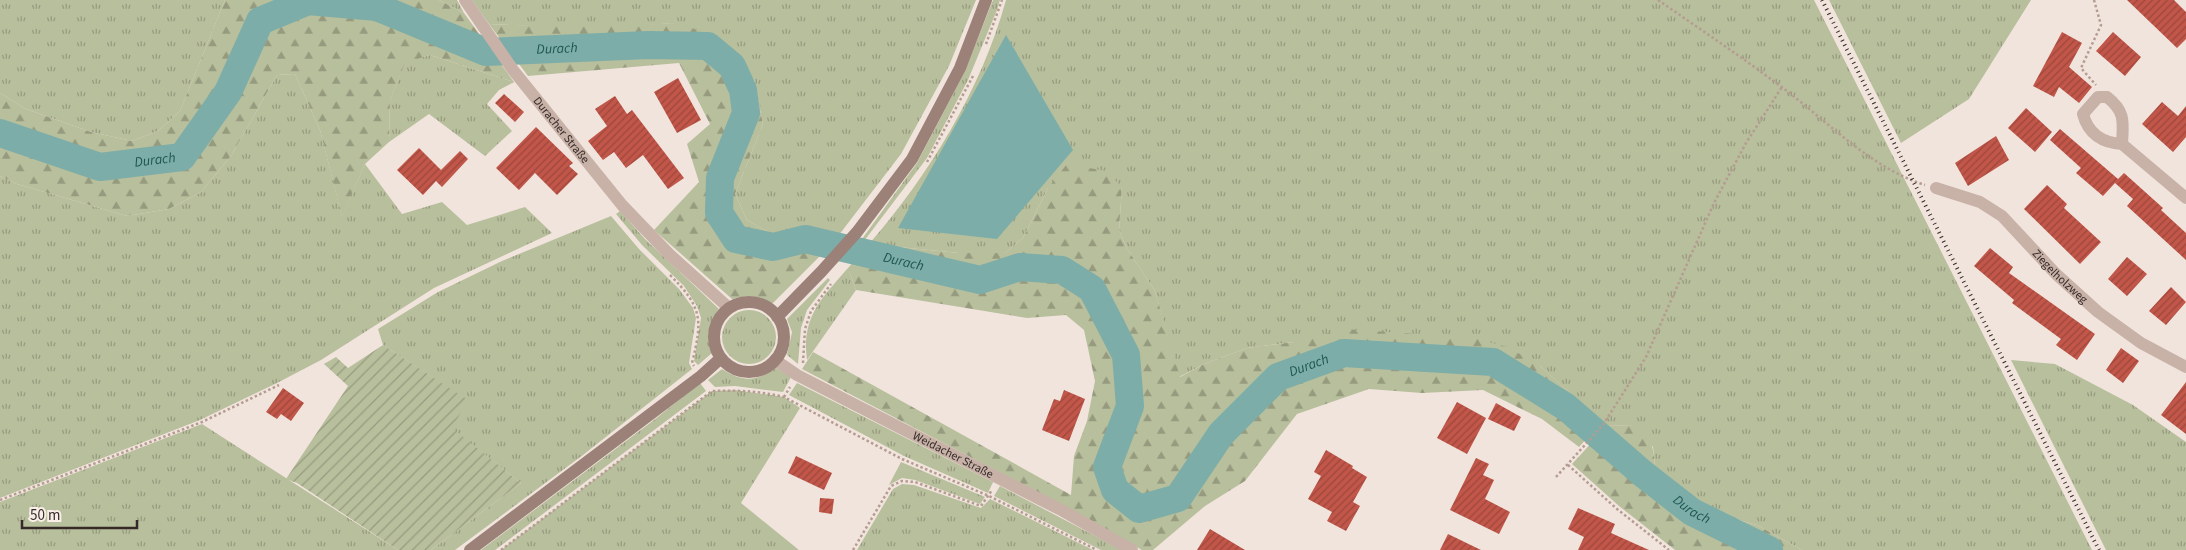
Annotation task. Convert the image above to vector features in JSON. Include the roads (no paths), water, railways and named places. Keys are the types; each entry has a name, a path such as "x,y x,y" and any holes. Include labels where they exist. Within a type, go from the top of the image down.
{"street":[{"path":"777,317 822,272 857,232 912,159 960,68 986,0"},
{"name":"Duracher Straße","path":"468,5 513,70 622,205 669,254 729,308"},
{"path":"2122,144 2124,120 2119,107 2107,97 2098,97 2083,114 2086,126 2106,143 2122,144 2186,198"},
{"name":"Ziegelholzweg","path":"1936,188 1989,207 2002,216 2056,274 2098,312 2141,342 2186,367"},
{"path":"744,303 760,304 777,317 782,327 784,339 781,350 775,360 758,371 747,372 728,365 721,358 716,348 715,331 721,316 729,308 744,303"},
{"path":"470,550 701,376 721,358"},
{"name":"Weidacher Straße","path":"775,360 797,375 1063,511 1132,550"}],"water":[{"path":"1006,35 1073,150 997,239 898,228"}],"waterway":[{"name":"Durach","path":"0,133 100,167 182,157 228,92 260,21 308,1 377,7 486,52 649,45 708,46 732,66 743,90 746,113 720,178 719,213 736,239 773,247 805,239 980,280 1020,267 1062,270 1092,289 1126,355 1130,406 1107,467 1115,490 1139,509 1178,498 1221,434 1278,377 1344,353 1493,362 1566,407 1642,473 1692,512 1769,550"}],"railway":[{"path":"1822,0 2099,550"}]}
